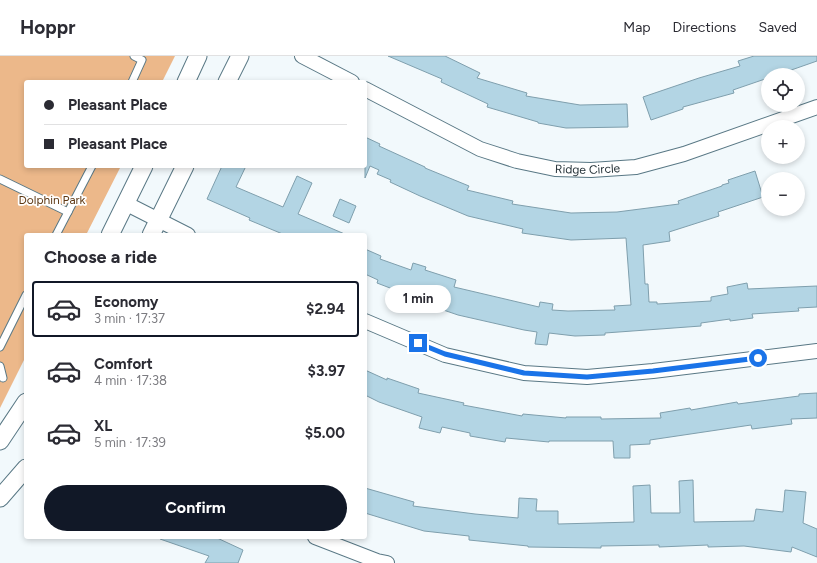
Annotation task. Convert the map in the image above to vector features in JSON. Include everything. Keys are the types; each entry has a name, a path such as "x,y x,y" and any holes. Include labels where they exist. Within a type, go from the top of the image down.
{"street":[{"path":"187,80 198,56"},
{"path":"228,80 240,56"},
{"path":"302,56 348,80"},
{"name":"Ridge Circle","path":"367,90 480,149 518,161 555,169 591,170 636,167 684,154 817,107"},
{"path":"111,233 143,168"},
{"path":"152,233 184,168"},
{"path":"125,203 184,233"},
{"path":"367,322 445,354 524,373 587,377 653,371 817,351"},
{"path":"0,441 24,405"},
{"path":"0,498 24,470"},
{"path":"320,539 387,563"}],"lane":[{"path":"133,80 142,60 134,56"},
{"path":"57,233 91,168"},
{"path":"0,179 68,212"},
{"path":"0,347 24,299"},
{"path":"0,366 3,378"}],"green space":[{"name":"Dolphin Park","path":"0,56 175,56 163,80 24,80 24,168 120,168 87,233 24,233 24,360 0,408"}],"building":[{"path":"388,56 445,56 480,73 477,78 527,93 526,96 580,105 627,104 628,127 566,128 538,123 487,107 488,104 441,82 442,79"},
{"path":"754,56 817,56 817,61 797,68 761,68 761,80 733,90 734,93 683,107 683,109 651,120 643,97 740,66 738,61"},
{"path":"367,138 380,144 379,146 425,168 469,186 467,190 513,201 512,204 571,213 617,212 679,204 678,201 722,186 729,183 728,180 755,171 761,190 761,198 718,212 719,216 669,232 670,241 643,245 645,284 648,284 649,302 657,302 657,304 711,301 711,297 728,294 727,287 747,283 748,289 817,286 817,307 798,308 799,311 752,314 753,318 730,321 730,319 701,323 701,326 605,333 605,335 575,336 549,333 547,345 535,344 537,332 458,315 423,303 424,301 377,283 378,280 367,275 367,250 381,256 380,259 411,270 413,263 426,267 425,270 456,280 454,287 539,307 540,302 553,304 552,310 615,310 614,306 631,305 626,238 571,240 522,233 523,229 468,216 420,196 390,182 391,180 377,174 379,170 370,166 365,178 365,168 367,168"},
{"path":"221,168 245,168 236,187 283,207 297,176 312,183 298,214 342,233 280,233 249,220 250,218 207,199"},
{"path":"340,199 356,206 349,223 333,216"},
{"path":"367,371 387,380 387,378 419,389 418,393 464,403 463,405 522,416 523,414 566,418 661,418 660,413 690,408 691,410 737,402 738,404 799,396 799,394 817,393 817,418 791,419 792,424 752,429 751,425 650,440 650,444 630,445 630,458 614,458 613,441 549,442 506,438 505,442 470,436 470,433 442,427 440,433 419,428 422,417 379,402 367,396"},
{"path":"693,480 694,522 754,521 756,509 783,512 785,490 806,492 803,523 817,529 817,557 792,547 791,552 744,546 708,547 708,545 659,547 659,545 601,546 601,548 528,547 469,540 469,536 424,531 367,514 367,489 414,502 413,506 475,514 518,518 519,498 537,499 536,511 558,511 558,524 634,522 633,486 650,485 651,513 680,513 679,481"},
{"path":"160,539 219,539 243,550 238,563 205,563 209,556"}],"route":[{"path":"418,343 445,354 524,373 587,377 653,371 758,358"}]}
